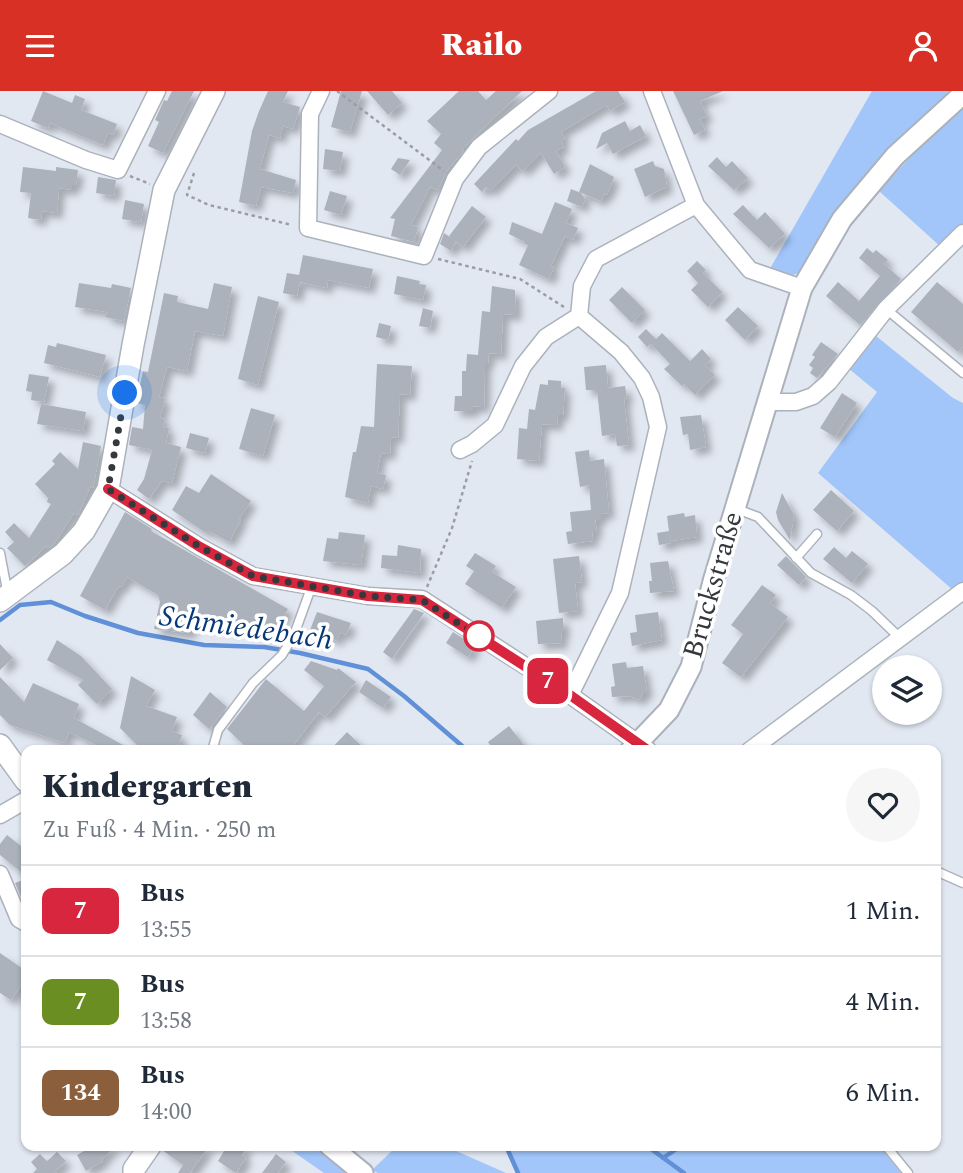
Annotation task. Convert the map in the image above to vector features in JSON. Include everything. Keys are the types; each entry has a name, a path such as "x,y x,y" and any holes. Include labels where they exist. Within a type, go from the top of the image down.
{"main road":[{"path":"4,598 63,554 83,531 108,489 164,190 214,91"},
{"path":"0,745 21,774"},
{"path":"130,1172 146,1151"}],"street":[{"path":"0,124 86,160 118,170 157,91"},
{"path":"321,91 310,114 308,228 424,256 455,179 479,146 549,91"},
{"path":"652,91 696,205 750,270 802,288"},
{"name":"Bruckstraße","path":"641,745 669,710 691,667 735,508 802,288 842,219 895,156 963,94"},
{"path":"579,316 582,286 596,259 696,205"},
{"path":"767,402 796,402 813,396 829,382 886,309 963,233"},
{"path":"466,447 495,425 523,366 546,337 579,316"},
{"path":"570,695 620,593 657,428 651,397 642,378 621,352 579,316"},
{"path":"108,489 200,547 253,576 311,588 422,600 570,695 635,745"},
{"path":"757,745 963,591"},
{"path":"0,815 21,803"},
{"path":"0,874 21,920"},
{"path":"336,1151 363,1173"}],"lane":[{"path":"886,309 963,373"},
{"path":"735,508 758,517 811,573 851,595 900,638"},
{"path":"796,558 817,534"},
{"path":"0,553 4,598"},
{"path":"214,745 218,730 253,683 282,655 294,635 311,588"},
{"path":"941,873 963,883"},
{"path":"890,1151 908,1173"}],"path":[{"path":"337,91 455,179"},
{"path":"196,164 187,195 234,212 308,228"},
{"path":"424,256 520,279 579,316"},
{"path":"422,600 452,528 471,463 466,447"}],"shaded area":[{"path":"872,91 958,91 803,271 786,276 768,272"},
{"path":"963,106 963,229 941,247 879,191 925,141"},
{"path":"876,336 953,398 963,403 963,582 953,590 818,473 877,392 848,368"},
{"path":"292,1151 325,1151 355,1173 324,1173"},
{"path":"392,1151 456,1151 506,1173 378,1173 372,1170"},
{"path":"506,1151 883,1151 901,1173 517,1173"}],"building":[{"path":"43,91 72,103 75,95 85,99 81,110 117,124 113,135 108,133 103,145 50,123 48,128 31,121"},
{"path":"172,91 194,91 163,153 148,146 159,122 155,120 164,100 167,101"},
{"path":"268,91 288,91 283,102 300,107 293,129 283,126 280,138 269,135 260,169 296,180 293,193 261,187 256,206 239,202 252,131"},
{"path":"341,91 362,91 350,132 331,127"},
{"path":"367,91 392,91 402,103 388,115"},
{"path":"459,91 478,91 486,100 496,91 522,91 462,149 464,150 446,172 438,190 430,187 411,225 418,227 414,242 391,236 395,219 390,218 442,150 434,143 441,134 427,121"},
{"path":"596,91 618,91 625,102 610,111 606,105 561,132 565,138 561,141 564,147 556,151 565,167 554,174 541,153 523,171 516,165 490,191 486,187 482,192 474,184 516,139 518,141 528,130"},
{"path":"673,91 723,91 700,101 707,116 700,119 705,130 694,135"},
{"path":"625,121 630,131 640,125 646,136 613,154 607,143 596,149 602,133"},
{"path":"325,149 343,152 340,171 323,169"},
{"path":"717,157 726,167 732,161 748,178 734,190 708,166"},
{"path":"398,158 410,160 400,175 391,169"},
{"path":"653,161 655,166 664,169 667,187 645,197 634,169"},
{"path":"590,164 614,177 607,195 604,194 601,201 579,192"},
{"path":"23,167 56,171 56,167 78,170 76,185 72,185 72,190 59,188 57,213 42,211 41,220 28,218 31,193 20,192"},
{"path":"98,177 116,180 114,196 96,193"},
{"path":"571,189 581,193 585,199 582,207 567,201"},
{"path":"330,191 347,196 341,215 324,210"},
{"path":"125,200 144,204 141,222 122,219"},
{"path":"555,202 572,209 566,223 578,228 573,240 565,236 551,266 554,267 549,279 519,265 528,245 509,234 512,222 542,234"},
{"path":"743,205 757,220 765,212 785,234 769,248 733,214"},
{"path":"472,206 486,217 463,247 449,236"},
{"path":"444,233 456,241 451,251 440,244"},
{"path":"867,248 873,253 876,250 888,260 884,264 901,279 860,325 826,296 838,282 859,301 880,276 859,258"},
{"path":"303,255 373,269 369,288 328,280 327,288 300,282 297,296 283,293 287,273 299,275"},
{"path":"697,261 706,270 703,273 722,292 708,307 691,290 698,283 687,271"},
{"path":"397,276 426,285 423,300 394,294"},
{"path":"937,282 963,304 963,347 958,352 911,312"},
{"path":"79,283 111,288 112,284 131,288 124,321 105,317 107,312 75,307"},
{"path":"214,283 232,287 223,336 195,331 187,371 167,367 159,397 165,399 160,418 165,419 163,427 169,428 166,443 181,447 172,483 162,481 149,499 137,490 144,479 152,450 129,445 132,427 143,429 145,405 136,403 143,371 148,372 164,293 178,296 177,302 208,309"},
{"path":"492,286 515,290 516,315 503,314 501,354 489,353 488,363 485,363 484,407 473,406 473,411 454,411 455,396 462,396 462,371 466,371 467,354 478,355 482,311 490,312"},
{"path":"622,287 645,310 632,323 609,300"},
{"path":"258,296 279,302 258,385 238,379"},
{"path":"738,307 758,326 745,340 725,320"},
{"path":"423,308 433,311 430,328 419,326"},
{"path":"379,323 391,326 388,340 376,337"},
{"path":"646,329 656,339 662,333 690,361 702,349 711,359 705,365 715,375 695,395 664,369 670,364 651,344 647,347 638,337"},
{"path":"821,342 838,354 817,378 810,373 813,368 809,365"},
{"path":"57,343 106,355 100,377 44,363 48,345 56,347"},
{"path":"377,364 412,366 410,395 400,394 398,438 391,437 390,454 381,453 377,473 386,475 383,489 371,486 368,503 345,497 361,426 374,427"},
{"path":"606,365 608,388 625,386 629,445 617,446 615,434 602,436 597,390 586,390 584,367"},
{"path":"29,374 49,377 44,402 31,400 32,392 26,391"},
{"path":"548,380 561,381 561,388 565,388 563,415 558,415 557,425 542,424 539,461 517,459 519,428 527,429 529,409 535,410 540,384 548,385"},
{"path":"842,393 857,403 835,437 820,428"},
{"path":"41,404 86,412 83,431 37,424"},
{"path":"251,408 275,415 263,456 239,449"},
{"path":"701,415 706,447 690,450 688,434 683,435 680,417"},
{"path":"190,433 209,438 205,453 186,448"},
{"path":"83,442 101,446 93,488 90,487 78,515 74,513 54,544 49,548 46,546 25,566 7,548 14,542 5,532 14,523 29,538 51,504 35,484 55,464 52,461 60,452 78,469"},
{"path":"589,450 590,461 604,459 609,513 600,514 600,520 595,520 597,532 592,532 593,541 568,544 566,532 572,531 570,512 591,510 589,485 580,487 575,452"},
{"path":"211,474 251,501 229,542 209,531 203,531 172,510 186,486 199,493"},
{"path":"831,490 854,511 837,531 813,510"},
{"path":"782,493 794,515 790,540 776,512"},
{"path":"125,512 152,529 151,531 288,609 271,638 239,620 236,627 228,627 214,619 209,627 194,619 189,633 154,629 160,602 158,595 127,577 105,610 80,596"},
{"path":"684,513 685,517 695,515 697,537 671,541 670,533 671,543 659,545 657,533 669,531 667,516"},
{"path":"339,532 365,535 361,565 323,561 327,538 338,539"},
{"path":"398,545 421,549 420,573 381,568 382,555 397,556"},
{"path":"834,547 846,558 852,551 868,564 852,583 823,559"},
{"path":"475,553 496,566 492,572 516,587 502,608 465,584 474,571 466,566"},
{"path":"579,556 582,582 575,583 578,611 559,613 553,559"},
{"path":"786,556 806,577 799,585 777,565"},
{"path":"668,561 674,591 650,593 650,563"},
{"path":"762,585 776,595 770,603 788,617 741,677 722,663 743,634 731,625"},
{"path":"414,609 424,613 392,659 383,652"},
{"path":"317,612 351,623 346,635 340,632 337,641 327,636 319,637 310,630"},
{"path":"658,612 662,640 632,646 630,633 637,632 635,615"},
{"path":"563,618 562,643 538,644 536,621"},
{"path":"453,632 475,646 468,657 446,643"},
{"path":"57,640 81,656 112,689 97,704 78,685 83,680 47,660"},
{"path":"0,644 13,658 0,670"},
{"path":"311,661 337,670 338,668 356,682 325,717 319,712 294,745 244,745 227,729 266,679 304,711 324,686 304,670"},
{"path":"626,662 627,668 643,666 647,693 643,693 639,700 630,696 612,697 611,687 615,686 612,664"},
{"path":"131,676 155,690 146,706 177,717 172,731 182,735 178,745 137,745 120,728"},
{"path":"0,677 24,702 33,683 79,704 74,718 123,745 96,745 69,732 65,743 10,725 0,715"},
{"path":"366,680 391,697 383,708 359,692"},
{"path":"210,692 227,707 209,729 193,715"},
{"path":"509,726 524,745 490,745 488,742"},
{"path":"347,732 361,745 335,745"},
{"path":"7,835 21,846 21,872 0,855 0,844"},
{"path":"21,881 21,897 15,883"},
{"path":"0,953 21,968 21,985 11,1000 0,993"},
{"path":"84,1151 110,1151 103,1161 86,1171 77,1155"},
{"path":"163,1151 205,1151 190,1173 178,1173 183,1165"},
{"path":"224,1151 244,1151 242,1155 246,1158 236,1173 218,1161"},
{"path":"57,1152 66,1161 55,1171 57,1173 33,1173 37,1169 31,1162 40,1154 47,1161"},
{"path":"276,1154 286,1162 278,1173 262,1173"}],"waterway":[{"name":"Schmiedebach","path":"0,620 20,605 51,602 138,633 204,645 264,647 368,669 461,745"},
{"path":"508,1151 518,1173"},
{"name":"Schmiedebach","path":"654,1151 684,1173"},
{"path":"663,1158 674,1151"}],"bus line":[{"name":"7","path":"108,489 200,547 253,576 311,588 422,600 570,695 640,745"}],"route":[{"path":"125,393 108,489 200,547 253,576 311,588 422,600 486,641 479,636"}]}
